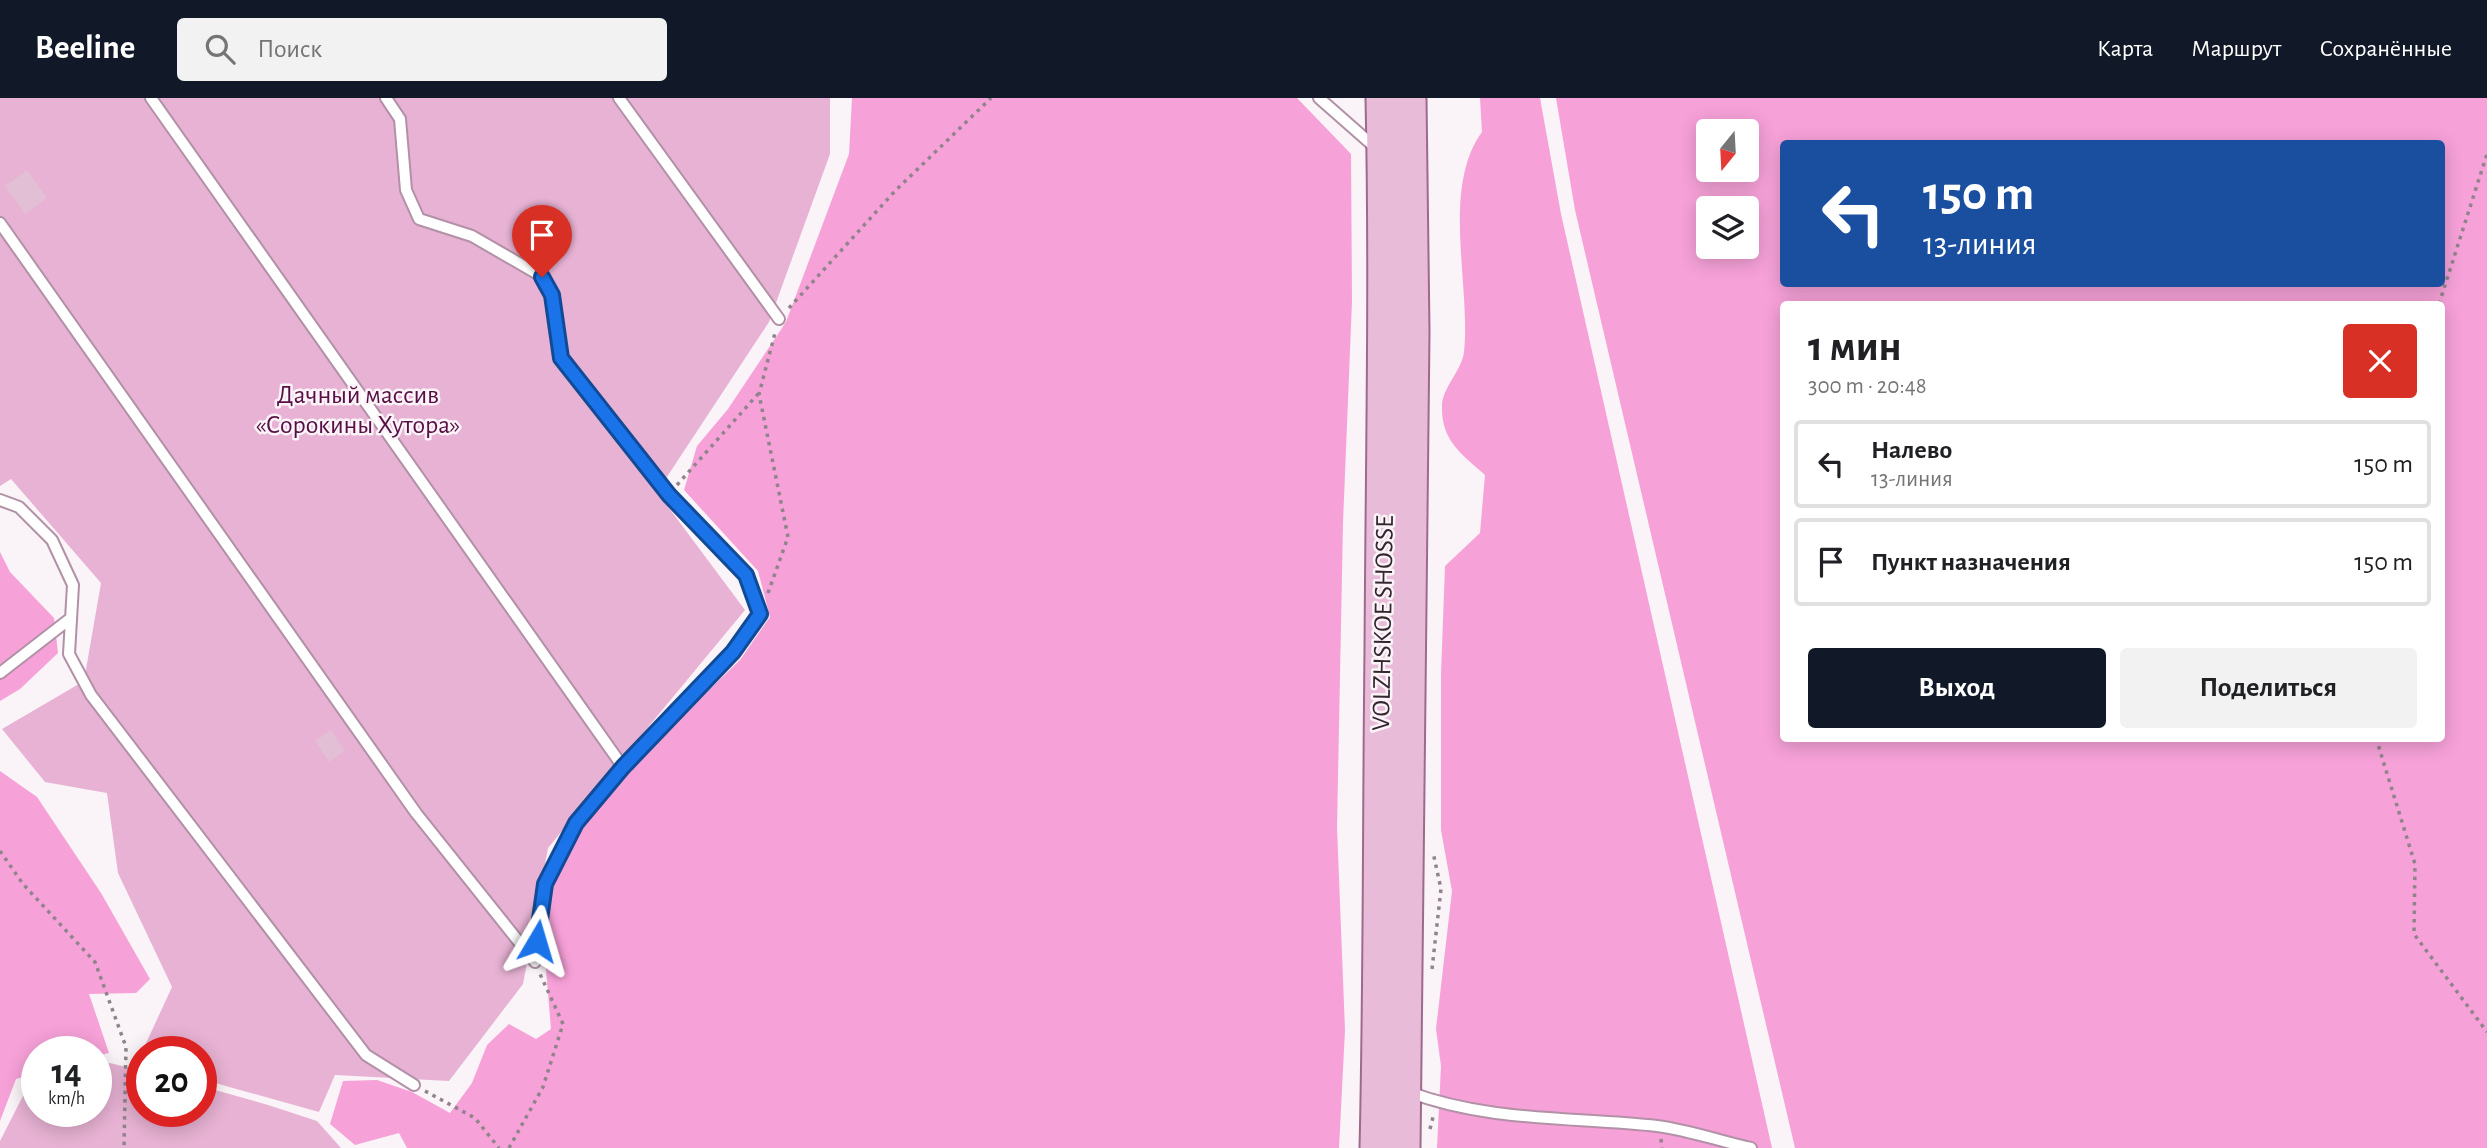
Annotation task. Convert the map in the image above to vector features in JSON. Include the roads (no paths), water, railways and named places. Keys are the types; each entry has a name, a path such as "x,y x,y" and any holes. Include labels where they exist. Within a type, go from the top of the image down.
{"main road":[{"name":"VOLZHSKOE SHOSSE","path":"1377,1148 1380,1080 1383,98"},
{"name":"VOLZHSKOE SHOSSE","path":"1404,1148 1412,332 1409,98"}],"lane":[{"path":"151,98 623,767"},
{"path":"0,223 416,813 535,962 545,884 576,823 623,767 733,652 760,614 746,575 669,495 561,358 552,295 542,277 472,236 419,219 406,190 400,119 386,98"},
{"path":"619,98 779,318"},
{"path":"1319,98 1384,155"},
{"path":"0,500 19,508 52,540 73,585 69,654 92,695 366,1055 414,1085"},
{"path":"0,673 71,618"},
{"path":"1404,1089 1431,1100 1509,1115 1660,1126 1751,1148"}],"park label":[{"name":"Дачный массив «Сорокины Хутора»","path":"358,409"}]}
